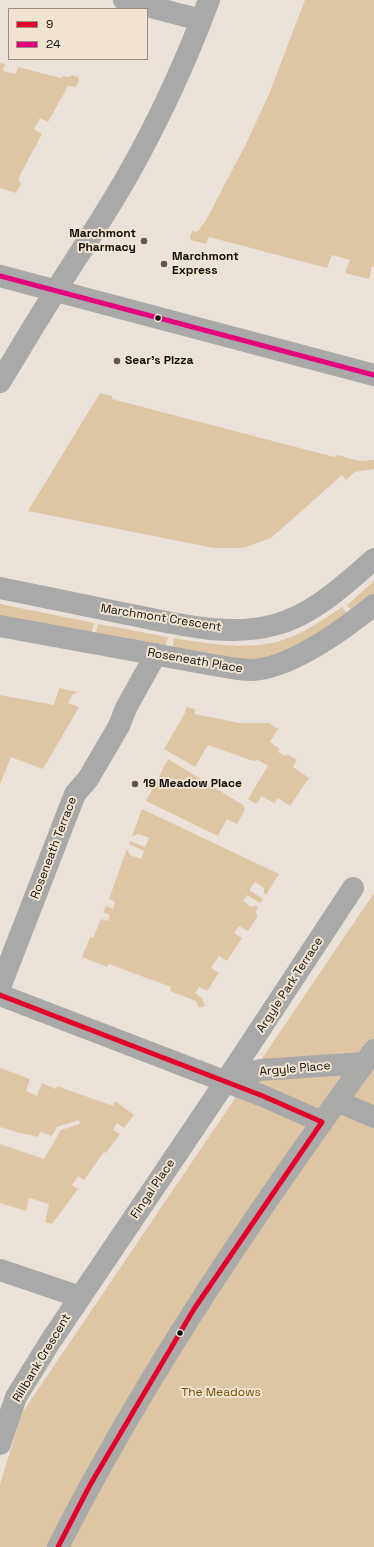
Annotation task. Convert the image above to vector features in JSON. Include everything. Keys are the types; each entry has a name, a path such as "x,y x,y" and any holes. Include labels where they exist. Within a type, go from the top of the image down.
{"main road":[{"path":"58,1547 90,1485 194,1309 369,1056"}],"street":[{"path":"0,382 55,292 96,230 130,172 153,129 174,84 205,10 124,0"},
{"path":"0,276 55,292 374,376"},
{"name":"Marchmont Crescent","path":"0,588 196,627 234,630 248,629 275,625 312,608 335,593 374,559"},
{"name":"Roseneath Place","path":"0,626 241,669 263,668 290,659 331,638 374,605"},
{"name":"Roseneath Terrace","path":"0,987 75,794 88,779 111,740 119,726 126,708 156,654"},
{"name":"Argyle Park Terrace","path":"226,1081 353,888"},
{"name":"Argyle Place","path":"0,995 226,1081 322,1122"},
{"name":"Argyle Place","path":"226,1081 260,1070 369,1056"},
{"name":"Fingal Place","path":"80,1297 226,1081"},
{"path":"337,1102 374,1117"},
{"path":"0,1270 80,1297"},
{"name":"Rillbank Crescent","path":"0,1444 16,1397 80,1297"}],"green space":[{"path":"305,0 374,0 374,267 372,266 369,279 345,273 350,260 332,255 327,268 209,237 206,244 191,240 190,236 193,230 196,232 204,224 247,142 269,94"},
{"path":"0,63 5,64 3,71 16,74 18,67 61,78 63,76 69,77 72,75 78,77 79,80 76,87 68,86 48,122 40,118 34,129 42,134 18,179 21,184 16,193 0,188"},
{"path":"100,393 112,396 112,399 334,457 338,455 359,461 374,460 374,469 355,472 346,480 342,475 271,538 243,548 214,548 28,511"},
{"path":"374,581 374,597 354,614 347,605"},
{"path":"0,604 94,623 91,635 0,617"},
{"path":"342,607 350,617 342,623 261,662 172,651 174,638 242,646 283,640 306,630"},
{"path":"98,624 168,637 165,649 95,636"},
{"path":"59,688 78,692 72,695 68,703 79,707 43,769 11,757 0,784 0,695 54,705"},
{"path":"186,707 195,709 195,714 239,723 269,723 278,729 270,742 280,749 278,752 286,756 287,754 297,760 293,767 309,778 290,806 278,798 274,803 262,796 256,804 248,799 268,766 258,760 253,761 208,745 195,767 164,749 185,713"},
{"path":"168,759 243,805 245,810 237,824 227,819 218,836 146,801"},
{"path":"142,809 279,874 266,895 264,893 264,888 255,882 249,890 263,899 260,903 247,895 243,901 251,907 255,905 258,907 256,911 257,917 248,931 239,926 234,933 242,938 227,961 219,956 211,968 219,973 207,991 199,987 195,993 202,998 205,1006 199,1008 196,1001 170,991 171,987 109,964 107,967 82,957 90,937 93,938 101,919 108,921 110,915 103,912 106,906 113,909 115,902 109,899 127,849 130,855 141,859 144,851 129,844 130,841 145,847 149,838 139,834 132,836"},
{"name":"The Meadows","path":"374,893 374,1547 0,1547 0,1484 22,1413"},
{"path":"0,1068 30,1079 26,1091 37,1096 42,1083 56,1089 57,1086 113,1106 115,1101 134,1115 124,1128 117,1123 113,1130 120,1134 106,1153 104,1152 84,1180 78,1176 72,1185 78,1189 52,1224 45,1222 49,1204 29,1198 26,1211 0,1203 0,1144 44,1159 61,1130 80,1124 79,1120 57,1127 52,1136 40,1132 38,1137 0,1127"}],"transit line":[{"name":"24","path":"0,276 374,375"},
{"name":"9","path":"0,995 263,1096 322,1122"},
{"name":"9","path":"58,1547 90,1485 194,1309 322,1122"}],"place":[{"name":"Marchmont Pharmacy","path":"144,241"},
{"name":"Marchmont Express","path":"164,264"},
{"name":"Sear’s Pizza","path":"117,361"},
{"name":"19 Meadow Place","path":"135,784"}]}
